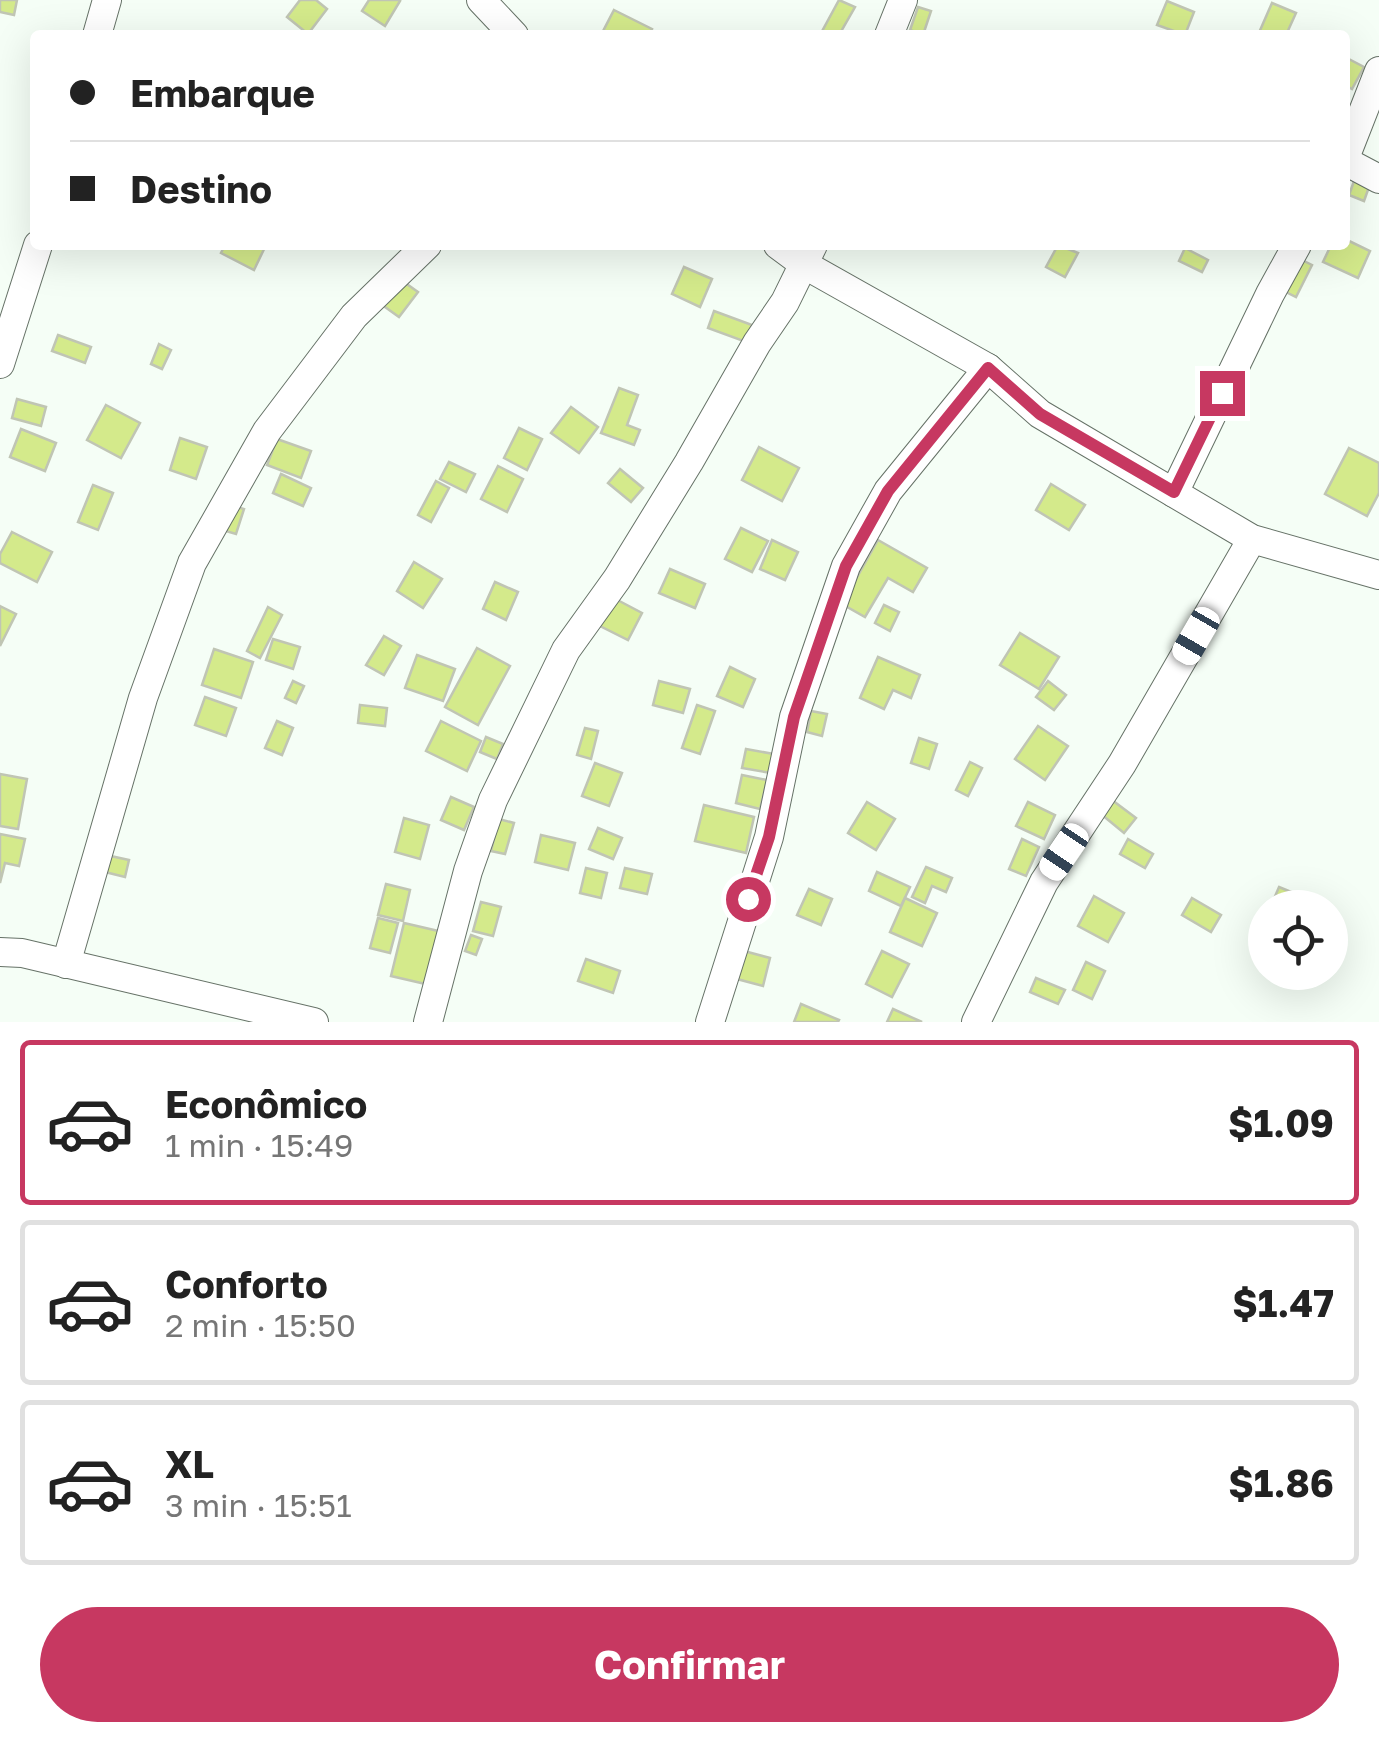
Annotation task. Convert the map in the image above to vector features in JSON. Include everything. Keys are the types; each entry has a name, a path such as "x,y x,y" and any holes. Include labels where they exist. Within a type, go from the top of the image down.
{"street":[{"path":"98,30 107,0"},
{"path":"481,0 509,30"},
{"path":"891,30 903,0"},
{"path":"1350,146 1379,72"},
{"path":"1350,162 1379,179"},
{"path":"0,364 36,250"},
{"path":"66,964 143,698 192,563 267,431 354,316 423,250"},
{"path":"1174,492 1294,250"},
{"path":"428,1022 468,872 494,800 566,650 638,545 809,255 988,368 1040,414 1252,539 1379,576"},
{"path":"710,1022 769,837 794,717 846,566 888,491 988,368"},
{"path":"976,1022 1044,882 1122,764 1252,539"},
{"path":"0,952 314,1022"}],"building":[{"path":"0,0 17,0 14,15 0,12"},
{"path":"300,0 316,0 327,9 311,30 303,30 287,17"},
{"path":"369,0 400,1 385,26 362,11"},
{"path":"839,0 855,7 842,30 823,30"},
{"path":"1167,1 1194,12 1187,30 1157,25"},
{"path":"1272,3 1296,13 1288,30 1260,30"},
{"path":"918,7 931,11 925,30 910,30"},
{"path":"614,10 652,29 652,30 604,30"},
{"path":"1350,60 1364,67 1350,88"},
{"path":"1354,181 1369,187 1364,201 1350,192"},
{"path":"1350,241 1370,251 1358,278 1323,262 1329,250 1350,250"},
{"path":"222,250 264,250 254,270 221,253"},
{"path":"1055,250 1078,253 1065,277 1046,267"},
{"path":"1184,250 1208,260 1202,272 1179,261"},
{"path":"1296,257 1312,265 1296,297 1280,289"},
{"path":"684,267 712,279 700,307 672,294"},
{"path":"390,272 418,292 399,317 371,297"},
{"path":"714,311 752,325 746,342 708,328"},
{"path":"58,335 91,347 85,363 52,351"},
{"path":"159,344 171,350 162,369 151,364"},
{"path":"619,388 638,395 627,425 640,430 634,445 601,433"},
{"path":"17,399 46,407 41,426 12,418"},
{"path":"106,405 140,423 121,458 87,440"},
{"path":"571,407 598,427 579,453 551,433"},
{"path":"519,428 542,439 527,470 504,458"},
{"path":"21,429 56,443 45,471 10,457"},
{"path":"180,438 207,447 196,479 170,470"},
{"path":"277,439 311,451 301,478 267,465"},
{"path":"759,447 799,468 782,501 742,480"},
{"path":"1349,448 1379,463 1379,493 1367,516 1325,494"},
{"path":"449,462 475,474 466,492 440,479"},
{"path":"498,466 523,479 507,512 481,499"},
{"path":"620,469 643,488 631,502 608,483"},
{"path":"281,474 311,488 303,506 273,493"},
{"path":"436,481 449,488 431,522 418,515"},
{"path":"1051,484 1085,505 1069,530 1036,510"},
{"path":"93,485 113,493 98,530 78,522"},
{"path":"221,502 244,509 236,534 212,527"},
{"path":"741,528 768,541 752,572 725,559"},
{"path":"12,532 52,552 37,582 0,563 0,554"},
{"path":"772,540 798,552 785,580 760,569"},
{"path":"878,540 927,568 913,592 888,578 865,617 842,604"},
{"path":"414,562 442,579 423,608 397,591"},
{"path":"670,569 705,584 695,608 659,593"},
{"path":"495,582 518,592 506,620 483,609"},
{"path":"608,595 642,613 628,640 594,623"},
{"path":"884,605 899,612 890,631 875,623"},
{"path":"0,606 16,614 0,646"},
{"path":"268,607 282,615 260,658 247,651"},
{"path":"1020,633 1059,657 1039,689 1000,665"},
{"path":"384,636 401,646 384,675 366,665"},
{"path":"273,639 300,647 293,669 266,660"},
{"path":"477,648 510,666 478,725 445,707"},
{"path":"214,649 253,662 241,698 202,685"},
{"path":"417,655 455,669 443,701 405,688"},
{"path":"878,657 920,675 911,698 893,690 884,709 860,698"},
{"path":"730,667 755,679 743,707 717,696"},
{"path":"293,681 304,686 296,703 285,698"},
{"path":"659,681 690,689 683,713 653,705"},
{"path":"1048,681 1066,695 1054,710 1036,697"},
{"path":"205,697 236,708 226,736 195,725"},
{"path":"360,705 387,708 385,726 358,723"},
{"path":"697,705 715,711 700,754 682,748"},
{"path":"811,711 827,714 822,736 807,732"},
{"path":"277,721 293,728 282,755 265,748"},
{"path":"441,721 481,741 467,771 426,751"},
{"path":"1038,726 1068,746 1045,780 1015,759"},
{"path":"585,728 598,731 591,759 577,755"},
{"path":"486,737 503,744 497,759 480,752"},
{"path":"919,738 937,744 929,769 911,763"},
{"path":"746,749 774,754 771,773 742,768"},
{"path":"970,762 982,768 968,796 956,790"},
{"path":"595,763 622,773 609,806 582,796"},
{"path":"0,774 27,779 18,829 0,826"},
{"path":"742,775 767,780 760,809 736,803"},
{"path":"451,797 474,807 464,830 441,820"},
{"path":"1112,800 1136,818 1124,833 1101,814"},
{"path":"867,802 895,819 876,850 848,833"},
{"path":"1028,802 1055,815 1044,839 1016,826"},
{"path":"704,805 754,817 746,853 695,841"},
{"path":"404,818 429,825 420,859 395,852"},
{"path":"499,819 514,823 505,854 491,851"},
{"path":"598,828 622,838 613,859 589,849"},
{"path":"0,834 25,839 19,866 5,863 0,883"},
{"path":"541,835 575,843 568,870 535,862"},
{"path":"1022,839 1039,847 1026,876 1009,869"},
{"path":"1128,839 1153,854 1145,868 1120,854"},
{"path":"97,853 129,860 125,877 93,869"},
{"path":"926,867 952,878 946,892 932,886 925,903 912,897"},
{"path":"586,868 607,873 601,898 580,893"},
{"path":"625,868 652,874 647,894 620,888"},
{"path":"877,872 910,887 901,906 869,891"},
{"path":"386,884 410,890 403,921 378,915"},
{"path":"809,889 832,899 821,925 797,915"},
{"path":"1094,896 1124,913 1108,942 1078,926"},
{"path":"905,898 937,913 922,946 890,932"},
{"path":"1192,898 1221,915 1211,932 1182,915"},
{"path":"481,902 501,907 493,936 473,931"},
{"path":"378,918 398,923 390,953 370,948"},
{"path":"404,923 447,933 434,986 391,976"},
{"path":"471,935 482,939 476,955 465,951"},
{"path":"744,951 770,958 763,986 737,979"},
{"path":"882,951 909,964 892,997 866,984"},
{"path":"586,959 620,971 613,993 578,981"},
{"path":"1086,962 1105,971 1092,999 1073,990"},
{"path":"1036,978 1065,990 1058,1004 1030,992"},
{"path":"801,1004 839,1020 794,1022"},
{"path":"893,1009 922,1022 887,1022"}],"route":[{"path":"748,899 769,837 794,717 846,566 888,491 988,368 1040,414 1174,492 1222,393"}]}
